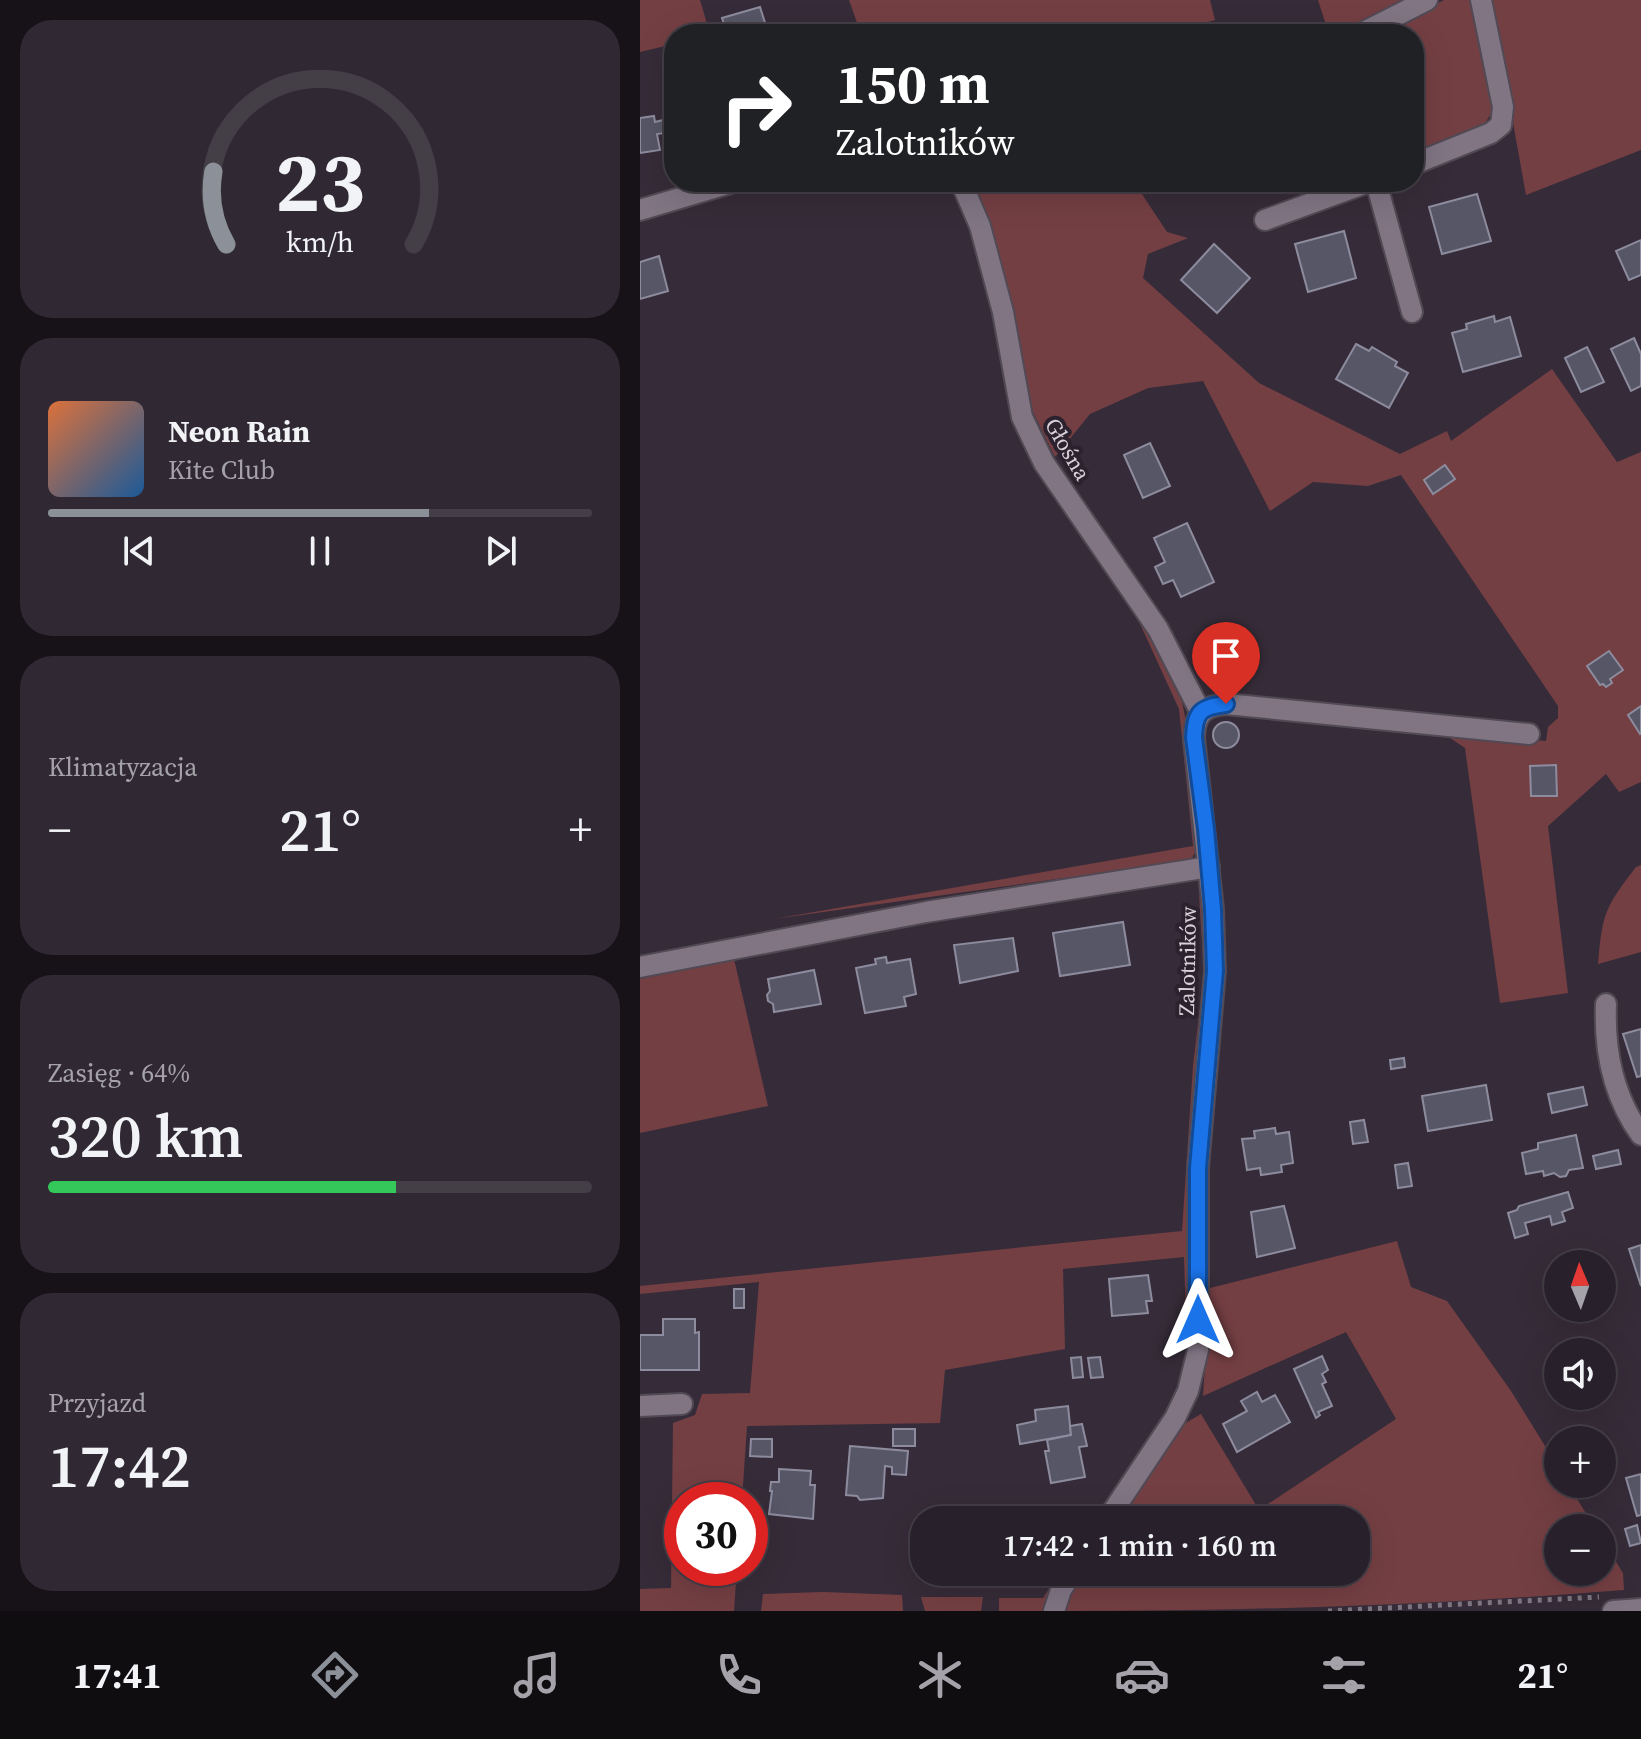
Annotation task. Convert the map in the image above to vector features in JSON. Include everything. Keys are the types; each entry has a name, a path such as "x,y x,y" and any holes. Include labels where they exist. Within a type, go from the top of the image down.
{"street":[{"path":"1380,24 1427,0"},
{"path":"1424,160 1491,133 1501,125 1503,107 1481,0"},
{"path":"640,210 700,192"},
{"name":"Głośna","path":"965,192 980,226 1003,312 1022,417 1044,463 1171,651 1191,698 1200,711"},
{"path":"1265,220 1342,192"},
{"path":"1379,192 1412,312"},
{"path":"1200,711 1211,705 1226,704 1529,734"},
{"name":"Zalotników","path":"1116,1506 1175,1418 1195,1371 1198,1350 1198,1168 1215,971 1213,909 1194,738 1200,711"},
{"path":"640,967 926,912 1209,867"},
{"path":"1606,1004 1606,1036 1613,1081 1641,1135"},
{"path":"640,1406 682,1404"},
{"path":"1054,1611 1063,1586"},
{"path":"1608,1604 1641,1609"}],"path":[{"path":"1328,1611 1608,1604"}],"shaded area":[{"path":"640,0 700,0 707,24 664,24 664,46 640,52"},
{"path":"849,0 1210,0 1215,20 1201,24 857,24"},
{"path":"1318,0 1409,0 1355,24 1326,24"},
{"path":"1444,0 1474,0 1492,112 1484,125 1424,149 1424,24 1397,24"},
{"path":"1491,0 1641,0 1641,150 1526,195"},
{"path":"973,192 1141,192 1167,232 1188,238 1148,254 1143,278 1259,383 1400,454 1447,431 1451,441 1552,369 1617,462 1641,452 1641,782 1619,792 1606,774 1548,826 1568,993 1500,1003 1465,748 1447,736 1355,728 1365,724 1546,741 1548,727 1558,718 1558,706 1401,475 1368,486 1313,482 1270,511 1203,381 1148,388 1090,414 1055,457 1033,412 1012,310"},
{"path":"1136,615 1158,639 1171,664 1185,714 1199,845 1191,860 774,919 1193,846 1179,709"},
{"path":"1641,865 1641,952 1598,964 1601,933 1611,902 1636,867"},
{"path":"1199,895 1204,909 1207,943 1192,1317 1186,1320 1184,1257 1063,1269 1065,1349 945,1370 940,1423 747,1426 743,1482 672,1482 673,1423 695,1415 702,1394 750,1393 759,1282 640,1294 640,1286 1182,1231 1193,1066 1204,973"},
{"path":"734,959 768,1106 640,1133 640,979"},
{"path":"1397,1241 1411,1287 1447,1301 1511,1391 1544,1444 1544,1498 1577,1498 1586,1514 1544,1514 1544,1586 1616,1586 1616,1562 1623,1573 1624,1590 1344,1606 1064,1611 1074,1586 1370,1586 1370,1506 1265,1506 1396,1419 1346,1332 1203,1396 1210,1288"},
{"path":"1201,1414 1257,1506 1127,1506 1182,1425"},
{"path":"736,1586 734,1611 640,1611 640,1589"},
{"path":"1051,1586 1054,1586 1044,1611 999,1611 999,1598 1043,1598"},
{"path":"823,1592 902,1595 903,1611 761,1611 763,1594"},
{"path":"921,1597 983,1597 981,1611 925,1611"}],"building":[{"path":"760,7 765,24 724,24 722,18"},
{"path":"654,116 655,122 663,120 664,133 657,134 660,150 640,153 640,118"},
{"path":"1477,194 1491,241 1442,254 1429,207"},
{"path":"1344,231 1356,278 1308,292 1295,244"},
{"path":"1641,240 1641,275 1629,280 1616,251"},
{"path":"1214,244 1250,278 1217,313 1181,280"},
{"path":"659,256 668,291 640,299 640,262"},
{"path":"1494,316 1495,322 1510,317 1521,356 1463,372 1452,333 1467,329 1466,324"},
{"path":"1634,338 1641,354 1641,386 1631,391 1611,349"},
{"path":"1356,344 1369,351 1372,347 1397,362 1395,366 1408,373 1389,408 1336,379"},
{"path":"1587,347 1604,382 1581,392 1565,358"},
{"path":"1150,443 1170,486 1143,498 1124,455"},
{"path":"1445,465 1455,479 1433,494 1424,480"},
{"path":"1187,523 1214,582 1181,597 1173,580 1163,584 1155,567 1165,562 1154,538"},
{"path":"1609,651 1623,670 1610,679 1612,683 1606,687 1600,685 1587,666"},
{"path":"1641,706 1641,733 1640,734 1628,715"},
{"path":"1226,722 1235,726 1239,735 1235,744 1226,748 1217,744 1213,735 1217,726"},
{"path":"1556,765 1557,796 1531,796 1530,766"},
{"path":"1123,922 1130,965 1060,976 1053,933"},
{"path":"1013,938 1018,971 960,983 954,945"},
{"path":"886,957 887,963 910,959 916,994 904,997 906,1006 865,1013 856,968 876,964 875,959"},
{"path":"814,970 821,1004 774,1012 773,1004 768,1001 768,979"},
{"path":"1641,1029 1641,1076 1637,1077 1623,1034"},
{"path":"1404,1058 1405,1067 1391,1069 1390,1060"},
{"path":"1486,1085 1492,1120 1428,1131 1422,1096"},
{"path":"1583,1087 1587,1105 1552,1113 1548,1094"},
{"path":"1364,1120 1368,1142 1353,1144 1350,1122"},
{"path":"1275,1128 1276,1134 1289,1132 1293,1163 1281,1165 1282,1172 1261,1175 1260,1168 1247,1170 1242,1139 1255,1138 1254,1131"},
{"path":"1576,1135 1583,1168 1569,1170 1566,1176 1560,1177 1554,1173 1544,1176 1543,1171 1526,1174 1522,1153 1538,1149 1538,1143"},
{"path":"1618,1150 1621,1164 1596,1169 1593,1156"},
{"path":"1408,1163 1412,1186 1398,1188 1395,1165"},
{"path":"1568,1192 1573,1208 1562,1212 1565,1221 1552,1225 1550,1216 1525,1223 1528,1234 1515,1238 1508,1213 1519,1206"},
{"path":"1284,1206 1295,1248 1257,1257 1251,1212"},
{"path":"1641,1245 1641,1286 1629,1249"},
{"path":"1148,1275 1152,1301 1146,1301 1148,1313 1112,1316 1109,1279"},
{"path":"734,1289 744,1289 744,1308 734,1308"},
{"path":"663,1319 695,1319 695,1333 699,1332 699,1370 640,1370 640,1335 663,1335"},
{"path":"1322,1356 1328,1370 1322,1374 1326,1382 1322,1384 1332,1406 1318,1412 1320,1415 1316,1418 1294,1369"},
{"path":"1081,1357 1083,1377 1073,1378 1071,1358"},
{"path":"1100,1357 1103,1377 1091,1378 1088,1358"},
{"path":"1257,1392 1262,1402 1275,1395 1290,1422 1237,1452 1223,1424 1247,1411 1241,1401"},
{"path":"1068,1406 1071,1435 1020,1444 1017,1425 1036,1421 1035,1410"},
{"path":"1082,1424 1087,1446 1079,1447 1085,1477 1051,1483 1045,1451 1049,1451 1047,1440 1071,1435 1070,1426"},
{"path":"893,1429 915,1429 915,1446 893,1446"},
{"path":"751,1439 772,1439 772,1457 750,1456"},
{"path":"850,1446 908,1451 906,1475 892,1474 892,1467 885,1466 883,1498 860,1500 857,1496 846,1495"},
{"path":"779,1469 811,1471 810,1485 815,1485 813,1519 769,1514 771,1482 779,1482"},
{"path":"1641,1474 1641,1515 1637,1516 1626,1478"},
{"path":"1637,1525 1641,1543 1630,1546 1625,1529"}],"route":[{"path":"1198,1320 1198,1168 1215,971 1206,829 1194,738 1200,711 1211,705 1226,704"}]}
